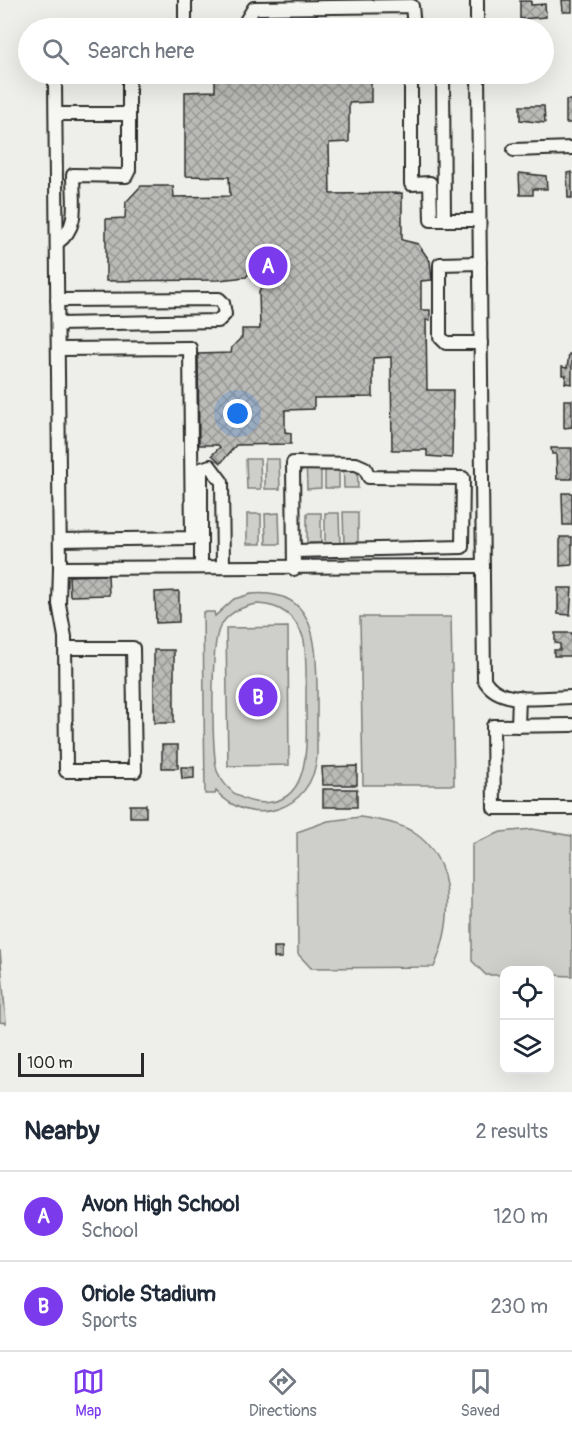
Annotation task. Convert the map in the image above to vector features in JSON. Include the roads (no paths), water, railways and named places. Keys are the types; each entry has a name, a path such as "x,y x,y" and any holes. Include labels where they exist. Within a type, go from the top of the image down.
{"street":[{"path":"185,0 185,18"},
{"path":"477,0 477,18"},
{"path":"248,18 254,8 343,3 412,6 413,18"},
{"path":"57,84 59,604 65,627 65,648 66,771 135,771 133,648 65,648"},
{"path":"56,176 126,176 129,170 129,84"},
{"path":"411,84 411,184 430,183 431,220 479,220"},
{"path":"443,84 444,220"},
{"path":"478,84 484,679 494,691 519,697 572,697"},
{"path":"56,114 129,114"},
{"path":"514,150 572,148"},
{"path":"57,243 67,236 72,227 73,175"},
{"path":"480,263 440,264 440,337 446,343 481,343"},
{"path":"57,300 219,299 225,308 225,314 218,321 58,324"},
{"path":"58,349 190,348 192,538 60,540"},
{"path":"294,569 293,463 356,464 365,468 369,477 482,478"},
{"path":"201,567 201,469 206,466 210,466 222,482 223,567"},
{"path":"295,551 462,547 463,478"},
{"path":"392,549 392,567"},
{"path":"60,568 294,569 483,566"},
{"path":"518,726 519,697"},
{"path":"572,725 494,726 494,808 572,808"}],"place":[{"name":"Avon High School","path":"268,266"},
{"name":"Oriole Stadium","path":"258,697"}]}
